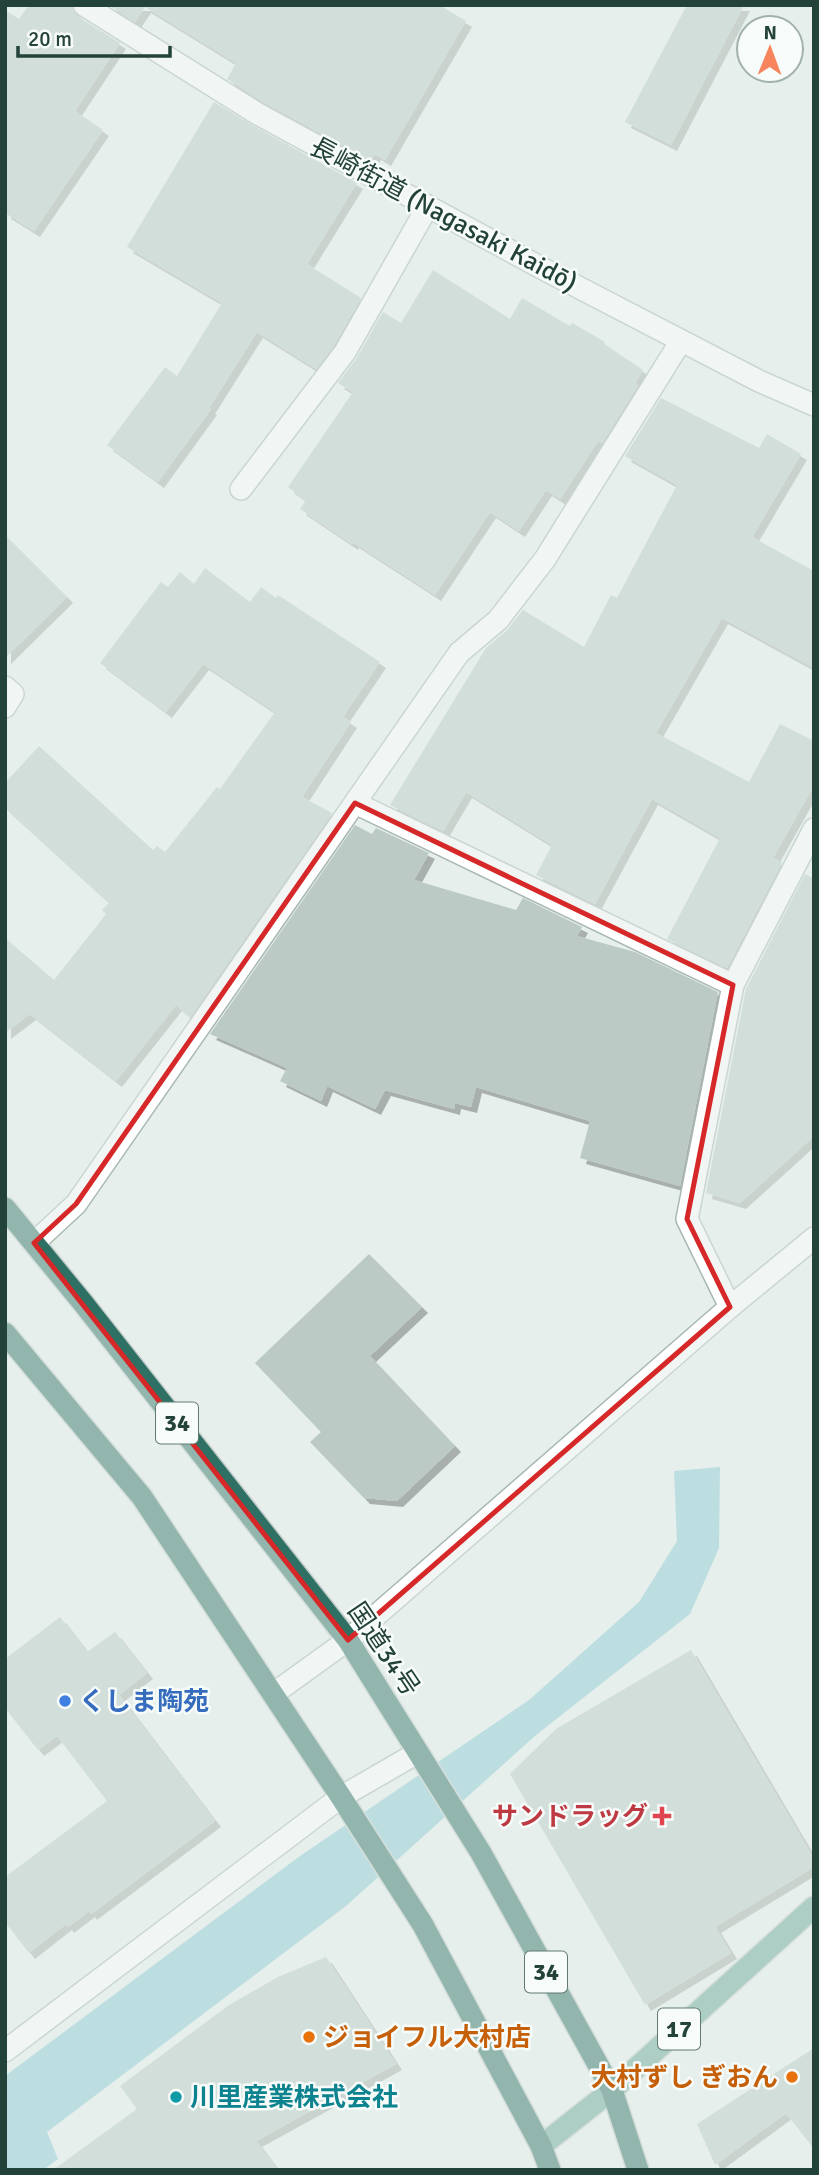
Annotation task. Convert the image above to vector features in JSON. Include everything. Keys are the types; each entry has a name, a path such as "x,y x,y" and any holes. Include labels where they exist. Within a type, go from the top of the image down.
{"highway":[{"name":"国道34号","path":"5,1208 348,1640 481,1853 612,2090 638,2170"},
{"path":"5,1333 142,1497 341,1797 423,1925 541,2146 550,2170"}],"main road":[{"name":"17","path":"541,2146 612,2090 814,1907"}],"street":[{"name":"長崎街道 (Nagasaki Kaidō)","path":"84,5 258,114 681,341 759,381 814,405"},
{"path":"241,489 345,352 428,206"},
{"path":"34,1243 76,1204 459,653 498,620 545,559 681,341"},
{"path":"5,687 13,694 5,708"},
{"path":"355,803 733,985"},
{"path":"730,1307 687,1219 733,985 814,829"},
{"path":"273,1694 348,1640 730,1307 814,1238"},
{"path":"5,2051 341,1797 417,1752"}],"highlighted area":[{"path":"355,803 733,985 687,1219 730,1307 348,1640 34,1243 76,1204"}],"water":[{"path":"720,1467 719,1548 690,1614 536,1735 346,1906 47,2132 58,2159 43,2170 5,2170 5,2076 300,1856 529,1700 639,1602 677,1541 674,1471"}],"building":[{"path":"29,5 71,5 77,16 120,43 75,111 103,130 34,231 5,213 5,10 19,19"},
{"path":"109,5 439,5 466,21 385,160 375,154 371,161 227,79 236,63 145,7 135,22"},
{"path":"687,5 744,5 739,14 735,14 735,22 671,145 625,122"},
{"path":"214,102 357,183 307,264 361,298 334,345 316,369 257,332 209,408 211,409 158,482 107,445 165,367 177,376 222,303 127,247"},
{"path":"433,270 510,319 522,298 570,326 572,323 605,342 604,344 643,370 635,383 638,385 602,443 598,441 560,499 546,490 519,531 490,512 435,595 300,509 306,500 288,487 353,392 338,383 356,359 383,312 401,323"},
{"path":"661,398 759,448 767,434 801,454 752,537 814,571 814,668 722,618 656,733 749,782 780,724 814,741 814,785 773,858 782,862 727,968 667,939 720,838 652,799 595,904 536,875 552,845 466,792 443,831 390,805 486,648 507,630 523,610 584,647 611,595 617,598 677,485 625,456"},
{"path":"5,535 67,597 5,658"},
{"path":"205,568 250,602 261,587 276,598 278,595 380,662 343,717 351,722 302,797 332,813 190,1017 176,1005 116,1081 30,1014 5,1033 5,938 54,980 106,914 102,910 109,903 5,808 5,783 39,746 153,850 157,846 165,852 217,787 220,789 275,712 203,664 166,712 100,663 161,582 168,587 180,572 194,584"},
{"path":"355,825 372,834 376,828 429,853 414,880 516,910 523,898 582,927 577,936 635,952 718,992 680,1186 580,1158 590,1121 476,1087 471,1107 455,1103 454,1109 385,1090 375,1109 327,1086 321,1101 280,1081 287,1068 210,1034"},
{"path":"805,874 814,879 814,1136 740,1203 706,1193 746,989"},
{"path":"369,1254 422,1307 370,1356 455,1446 397,1501 364,1498 310,1442 321,1432 255,1363"},
{"path":"60,1617 87,1652 115,1632 147,1673 119,1695 215,1821 91,1914 89,1911 68,1927 66,1924 29,1953 5,1922 5,1877 107,1801 57,1736 38,1750 5,1708 5,1659"},
{"name":"サンドラッグ","path":"691,1650 814,1859 814,1867 715,1927 731,1953 645,2005 510,1774 556,1729"},
{"path":"326,1957 396,2064 256,2141 278,2170 53,2170 137,2109 120,2086 229,2005 278,1977"},
{"name":"大村ずし ぎおん","path":"814,2048 814,2149 786,2113 715,2165 697,2124"}],"place":[{"name":"くしま陶苑","path":"65,1701"},
{"name":"サンドラッグ","path":"662,1816"},
{"name":"ジョイフル大村店","path":"309,2037"},
{"name":"大村ずし ぎおん","path":"792,2077"},
{"name":"川里産業株式会社","path":"176,2097"}]}
